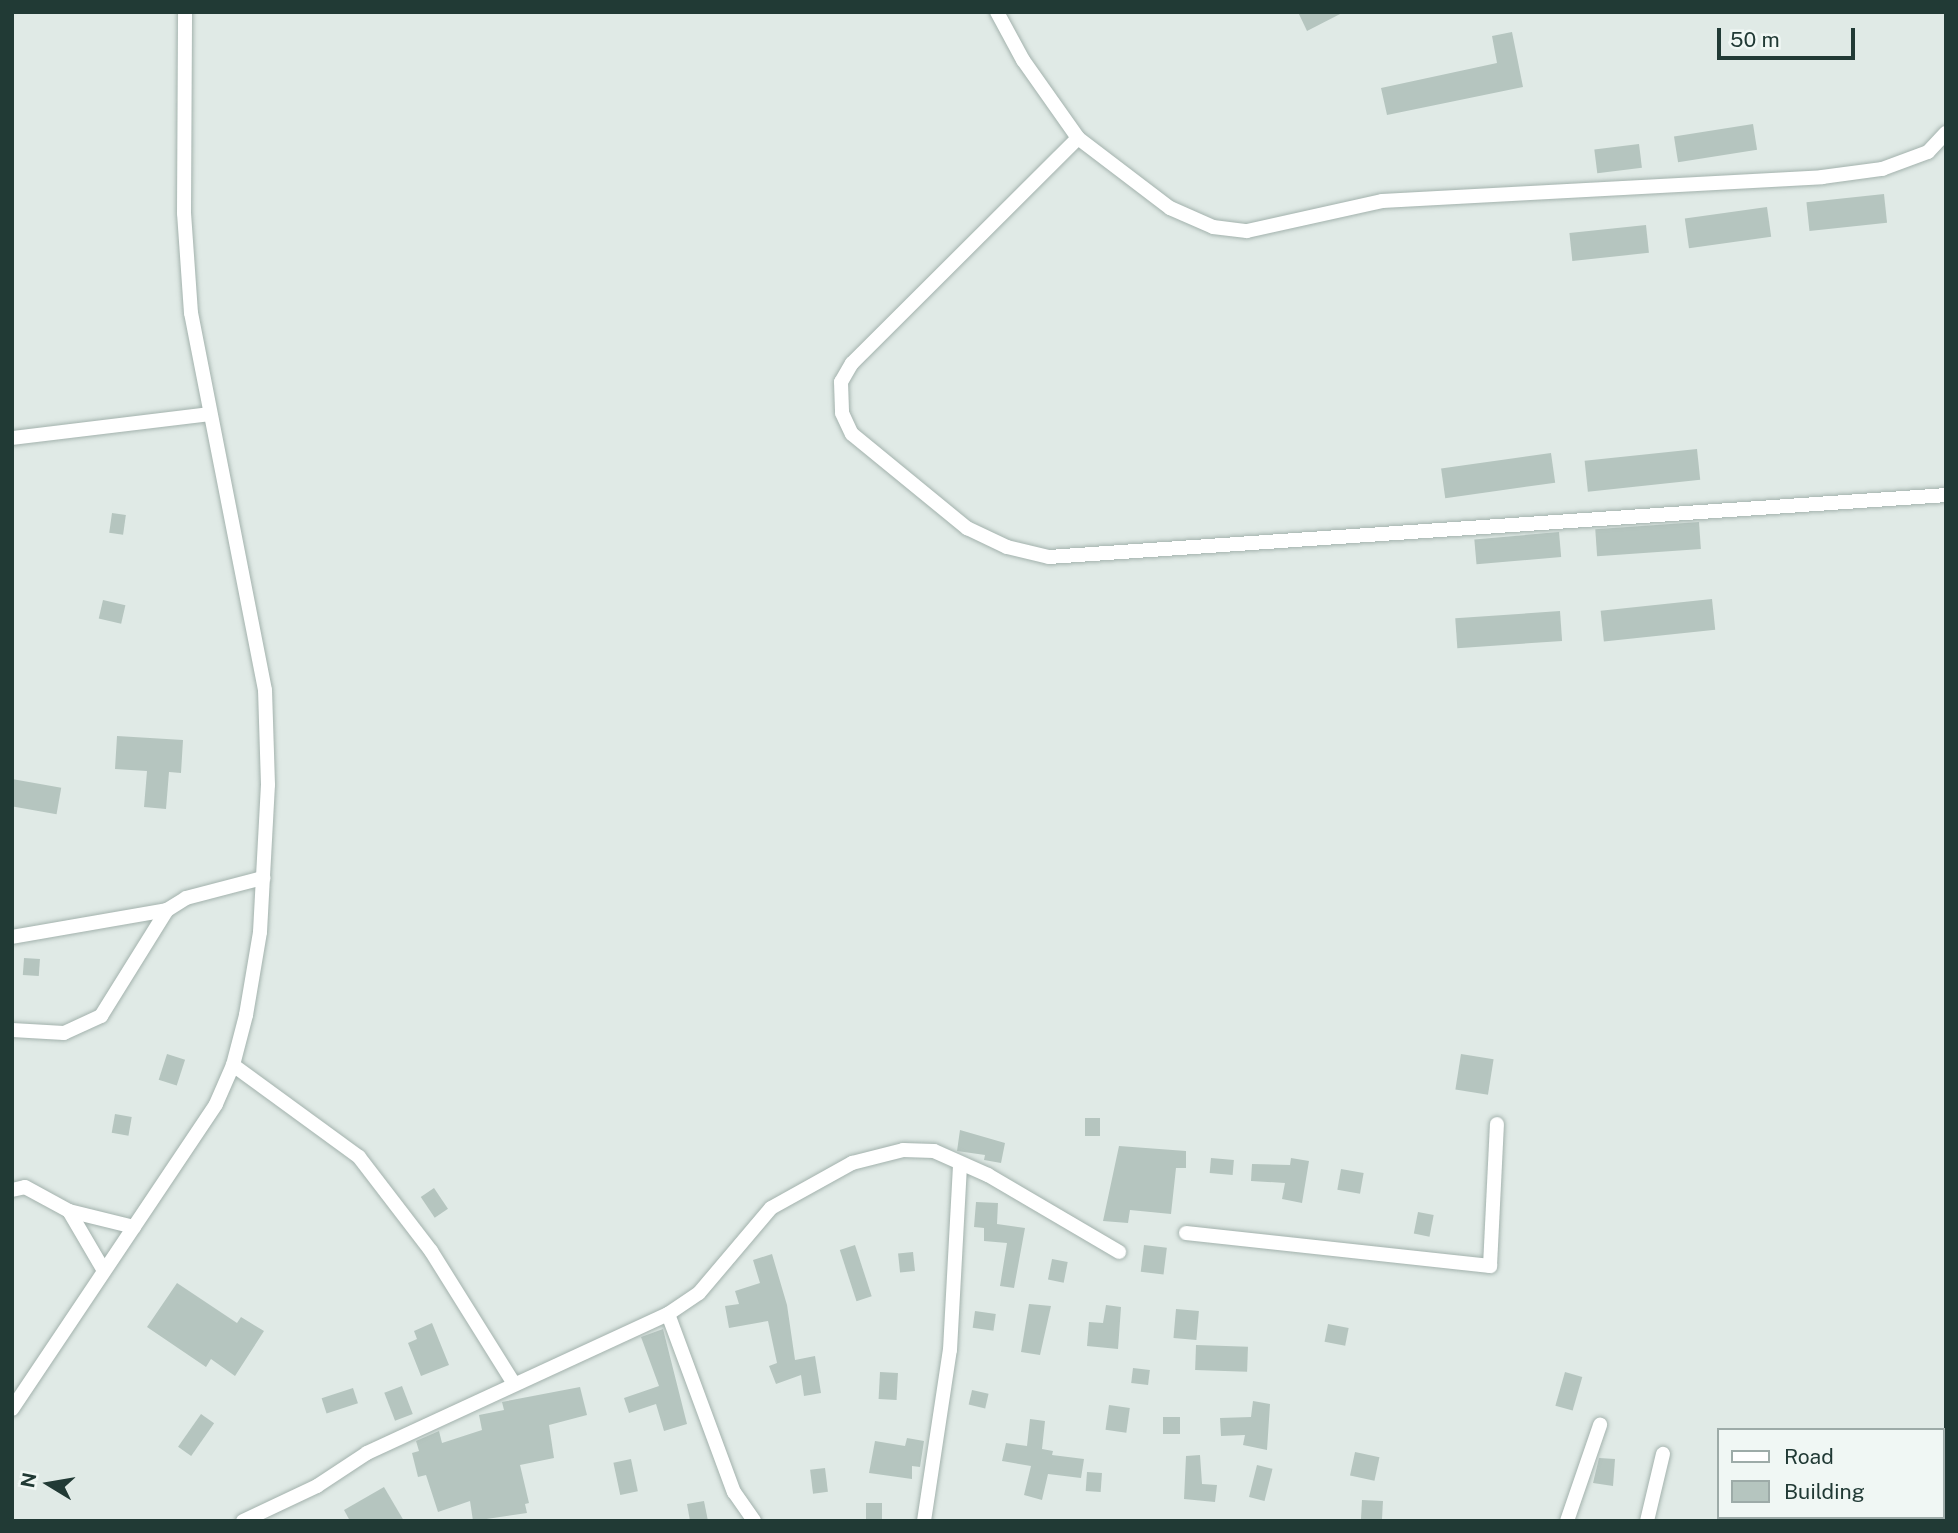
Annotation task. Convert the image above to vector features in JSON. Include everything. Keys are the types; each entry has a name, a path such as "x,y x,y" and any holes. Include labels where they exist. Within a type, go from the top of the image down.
{"street":[{"path":"12,1409 216,1104 233,1065 260,932 268,785 265,690 191,313 184,213 185,12"},
{"path":"997,12 1023,60 1078,138 1170,208 1213,227 1247,230 1382,201 1822,177 1882,169 1928,152 1946,133"},
{"path":"1078,138 852,363 841,382 842,413 852,434 967,528 1007,547 1049,557 1946,495"},
{"path":"12,438 210,414"},
{"path":"12,937 167,910 186,898 263,878"},
{"path":"12,1030 64,1033 101,1016 167,910"},
{"path":"233,1065 359,1157 431,1251 514,1384"},
{"path":"1186,1233 1490,1266 1497,1124"},
{"path":"243,1521 317,1486 367,1453 668,1314 699,1293 771,1209 852,1163 903,1150 934,1152 960,1163 1119,1252"},
{"path":"924,1521 950,1350 960,1163"},
{"path":"12,1190 25,1187 69,1211 134,1227"},
{"path":"69,1211 104,1271"},
{"path":"668,1314 734,1492 754,1521"},
{"path":"1567,1521 1600,1425"},
{"path":"1647,1521 1663,1454"}],"building":[{"path":"1298,12 1344,12 1307,31"},
{"path":"1512,32 1523,87 1387,115 1381,88 1497,63 1492,36"},
{"path":"1753,124 1757,150 1678,162 1674,137"},
{"path":"1639,144 1642,168 1597,173 1594,149"},
{"path":"1884,194 1887,223 1809,231 1806,202"},
{"path":"1767,207 1771,237 1689,248 1685,219"},
{"path":"1646,225 1649,253 1572,261 1569,233"},
{"path":"1697,449 1700,480 1588,492 1585,461"},
{"path":"1551,453 1555,483 1445,498 1441,468"},
{"path":"112,513 126,515 123,535 109,533"},
{"path":"1699,522 1701,549 1597,556 1595,529"},
{"path":"1559,532 1561,557 1477,564 1474,539"},
{"path":"1712,599 1715,630 1604,642 1601,611"},
{"path":"103,600 125,605 121,624 99,619"},
{"path":"1560,611 1562,641 1457,648 1455,618"},
{"path":"117,736 183,740 181,773 169,772 166,809 144,807 147,771 115,769"},
{"path":"12,779 61,788 57,814 12,806"},
{"path":"24,958 40,959 39,976 23,975"},
{"path":"167,1054 185,1060 177,1086 159,1080"},
{"path":"1461,1054 1494,1059 1488,1095 1455,1090"},
{"path":"115,1114 132,1117 128,1136 112,1133"},
{"path":"1085,1118 1100,1118 1100,1136 1085,1136"},
{"path":"960,1130 1005,1143 1001,1163 984,1160 985,1155 957,1151"},
{"path":"1119,1146 1186,1151 1186,1168 1176,1168 1171,1214 1130,1210 1128,1223 1103,1221"},
{"path":"1211,1158 1234,1160 1233,1175 1210,1173"},
{"path":"1291,1158 1309,1161 1302,1203 1282,1199 1285,1183 1251,1181 1252,1164 1290,1165"},
{"path":"1341,1169 1364,1173 1360,1194 1337,1190"},
{"path":"434,1188 448,1209 435,1218 421,1197"},
{"path":"976,1202 998,1203 997,1224 1025,1228 1014,1288 1000,1286 1007,1243 984,1241 984,1228 974,1227"},
{"path":"1418,1212 1434,1215 1430,1237 1414,1234"},
{"path":"855,1245 872,1296 856,1301 840,1250"},
{"path":"1144,1245 1167,1248 1164,1275 1141,1272"},
{"path":"913,1252 915,1271 900,1272 898,1254"},
{"path":"772,1254 787,1305 795,1360 815,1356 821,1393 804,1396 801,1375 776,1384 769,1366 777,1363 768,1321 729,1328 725,1306 739,1304 735,1291 760,1283 753,1260"},
{"path":"1052,1259 1068,1262 1064,1283 1048,1280"},
{"path":"177,1283 237,1323 241,1317 264,1331 235,1376 211,1359 206,1367 147,1327"},
{"path":"1029,1304 1051,1306 1040,1355 1021,1352"},
{"path":"1106,1305 1121,1307 1118,1349 1087,1346 1089,1322 1103,1323"},
{"path":"1176,1309 1199,1311 1196,1340 1173,1338"},
{"path":"975,1311 996,1314 993,1331 973,1328"},
{"path":"432,1323 449,1365 421,1376 408,1343 417,1339 414,1331"},
{"path":"1328,1324 1349,1328 1345,1346 1325,1342"},
{"path":"663,1329 687,1424 664,1431 656,1404 629,1413 624,1398 659,1386 641,1337"},
{"path":"1196,1345 1248,1347 1247,1372 1195,1370"},
{"path":"1133,1368 1150,1370 1148,1385 1131,1383"},
{"path":"880,1372 898,1373 897,1400 879,1399"},
{"path":"1565,1372 1582,1377 1573,1411 1555,1406"},
{"path":"402,1386 413,1414 395,1421 384,1393"},
{"path":"580,1387 587,1415 549,1425 554,1458 520,1465 529,1503 525,1504 527,1513 473,1521 470,1501 438,1512 426,1475 418,1477 412,1453 419,1451 416,1441 439,1431 442,1443 482,1430 479,1415 504,1410 502,1402"},
{"path":"353,1388 358,1403 327,1413 322,1398"},
{"path":"972,1390 989,1394 985,1408 969,1405"},
{"path":"1253,1401 1270,1404 1267,1450 1243,1445 1245,1435 1221,1436 1220,1418 1251,1417"},
{"path":"1109,1405 1130,1408 1126,1433 1106,1430"},
{"path":"201,1414 214,1423 191,1456 178,1447"},
{"path":"1163,1417 1180,1417 1180,1434 1163,1434"},
{"path":"1030,1419 1045,1421 1042,1449 1053,1451 1052,1455 1084,1459 1081,1478 1048,1474 1042,1500 1024,1495 1031,1466 1002,1461 1006,1443 1027,1446"},
{"path":"907,1438 924,1441 920,1467 912,1466 912,1479 869,1473 875,1441 905,1446"},
{"path":"1355,1452 1379,1457 1374,1481 1350,1475"},
{"path":"1200,1455 1202,1484 1217,1485 1215,1502 1184,1499 1186,1456"},
{"path":"1599,1458 1615,1459 1613,1486 1593,1483"},
{"path":"631,1459 638,1491 620,1495 613,1463"},
{"path":"1257,1465 1273,1469 1265,1501 1249,1497"},
{"path":"825,1468 828,1492 813,1494 810,1470"},
{"path":"1087,1472 1102,1473 1101,1492 1086,1491"},
{"path":"384,1487 404,1521 350,1521 344,1510"},
{"path":"1362,1500 1383,1501 1382,1521 1361,1521"},
{"path":"704,1501 708,1521 690,1521 687,1504"},
{"path":"866,1503 882,1503 882,1521 866,1521"}]}
